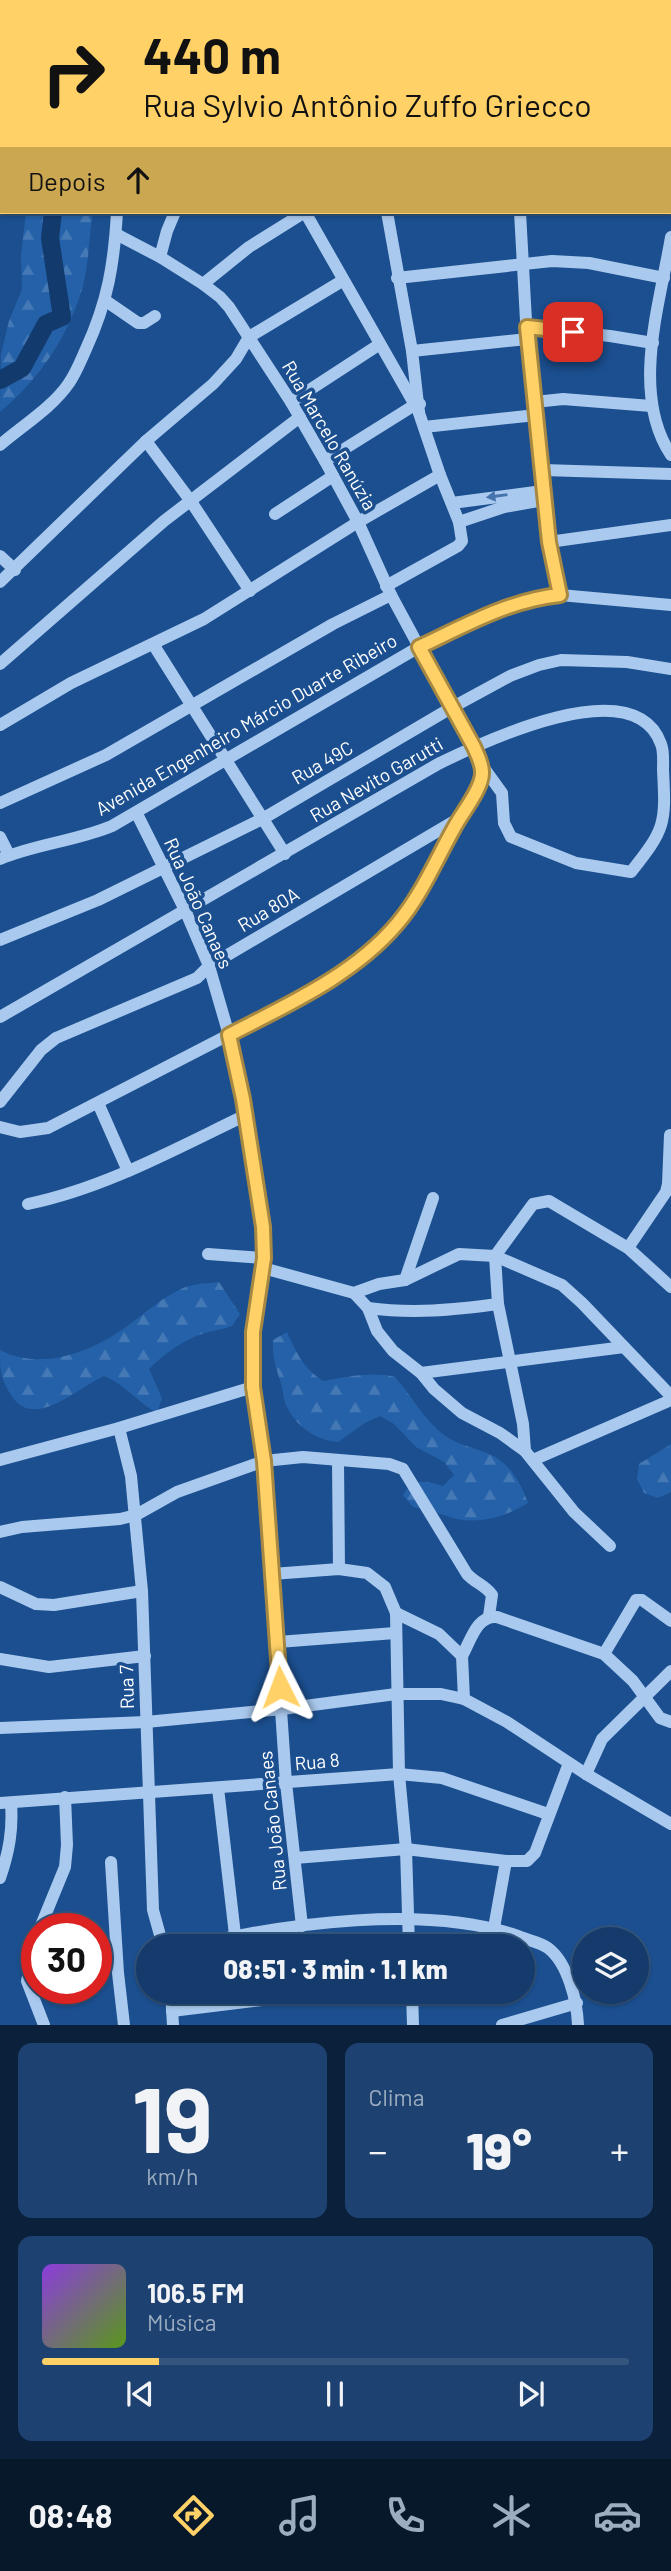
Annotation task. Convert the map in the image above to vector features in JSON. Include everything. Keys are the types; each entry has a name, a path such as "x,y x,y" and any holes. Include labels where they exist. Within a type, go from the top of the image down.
{"street":[{"path":"0,444 56,398 69,383 106,301 117,214"},
{"path":"160,257 174,214"},
{"path":"203,284 249,247 302,214"},
{"path":"0,803 106,755 332,624 462,541 459,522 417,407 342,281 306,214"},
{"path":"387,214 412,351 417,407"},
{"path":"520,214 527,333 544,496 549,542 560,595"},
{"name":"Rua Marcelo Ranúzia","path":"116,234 160,257 220,297 250,337 326,461 358,522 388,590 474,747"},
{"path":"671,237 653,343 651,406 657,430 671,455"},
{"path":"397,278 522,265 537,261 589,263 664,278"},
{"path":"0,582 146,441 213,384 236,359 250,337 342,281"},
{"path":"106,301 138,323 144,323 155,316"},
{"path":"412,351 527,333 610,336 653,343"},
{"path":"291,402 380,344"},
{"path":"396,374 414,367"},
{"path":"535,402 564,399 651,406"},
{"path":"326,461 417,407"},
{"path":"424,428 536,415"},
{"path":"0,664 190,500 300,417"},
{"path":"146,441 190,500 250,591"},
{"path":"543,470 671,474"},
{"path":"0,725 71,683 204,619 358,522 440,475"},
{"path":"275,514 333,476"},
{"path":"452,503 544,496"},
{"path":"459,522 544,496"},
{"path":"549,542 671,525"},
{"path":"0,556 15,570"},
{"name":"Avenida Engenheiro Márcio Duarte Ribeiro","path":"4,857 89,835 137,814 419,647 513,605 534,598 560,595 671,605"},
{"path":"153,644 285,854"},
{"name":"Rua 49C","path":"0,940 97,900 264,818 510,676 561,660 627,662 671,670"},
{"name":"Rua Nevito Garutti","path":"0,1017 427,771 514,730 562,716 594,711 632,714 644,720 662,745 665,808 661,832 631,872 576,863 517,840 507,832 502,793 481,764"},
{"path":"0,1127 20,1132 48,1128 229,1035 323,983 363,957 399,922 419,893 471,801 482,777 481,764 474,747"},
{"name":"Rua João Canaes","path":"137,814 185,910 209,966 229,1035 246,1115 263,1227 263,1263 253,1332 253,1387 264,1461 286,1783 302,1926"},
{"name":"Rua 80A","path":"0,1102 41,1050 56,1038 197,978 209,966 459,819"},
{"path":"0,837 4,857"},
{"path":"98,1103 128,1171"},
{"path":"28,1204 84,1189 246,1115"},
{"path":"628,1248 666,1192 670,1135"},
{"path":"405,1280 433,1198"},
{"path":"529,1455 498,1304 495,1256 533,1204 549,1200 573,1214 628,1248 671,1287"},
{"path":"208,1254 263,1263 354,1293 368,1308 384,1342 462,1413 500,1433 529,1455 574,1512 610,1546"},
{"path":"354,1293 379,1284 405,1280 458,1254 495,1256 562,1285 671,1398 529,1455"},
{"path":"368,1308 418,1313 498,1304"},
{"path":"421,1373 624,1348"},
{"path":"0,1460 119,1428 253,1387"},
{"name":"Rua 7","path":"119,1428 131,1476 136,1515 145,1656 153,1910 160,1934"},
{"path":"0,1532 22,1527 120,1519 136,1515 177,1492 264,1461 303,1457 389,1464 403,1469 467,1574 474,1581 486,1586 492,1595 489,1616"},
{"path":"338,1461 339,1569"},
{"path":"272,1574 339,1569 367,1573 385,1587 396,1613 399,1774 406,1849 408,1934"},
{"path":"0,1587 36,1604 54,1605 142,1591"},
{"path":"604,1654 636,1600 642,1600 671,1621"},
{"path":"396,1613 439,1634 462,1656"},
{"path":"464,1699 462,1656 482,1619 489,1616 518,1623 604,1654 633,1681 660,1718 671,1722"},
{"path":"278,1642 395,1633"},
{"path":"0,1659 49,1667 145,1656"},
{"path":"586,1774 602,1739 671,1671"},
{"path":"0,1728 146,1722 282,1709 396,1694 441,1694 464,1699 508,1722 586,1774 669,1820"},
{"path":"295,1858 406,1849 527,1861 535,1853 569,1763"},
{"name":"Rua 8","path":"6,1802 399,1774 442,1778 548,1814"},
{"path":"218,1788 235,1934"},
{"path":"46,1913 65,1867 65,1797"},
{"path":"0,1878 9,1853 13,1824 6,1802"},
{"path":"494,1928 506,1861"},
{"path":"111,1862 124,2025"},
{"path":"242,1934 302,1926 407,1919 494,1928 548,1948 565,1971 572,1990"},
{"path":"35,2004 44,2025"},
{"path":"171,2021 253,2004"},
{"path":"412,2004 413,2025"},
{"path":"502,2025 574,2004"},
{"path":"577,2004 578,2025"}],"green space":[{"path":"26,214 93,214 84,282 71,319 41,370 0,412 1,354 9,321 22,289 21,255"},
{"path":"219,1282 240,1314 232,1326 185,1341 149,1369 162,1398 157,1413 104,1376 43,1408 31,1409 20,1405 11,1395 3,1378 0,1350 31,1359 48,1359 80,1352 110,1338 182,1288"},
{"path":"287,1332 305,1365 323,1381 368,1375 395,1377 424,1415 444,1435 489,1454 509,1468 528,1503 512,1512 485,1520 457,1519 413,1507 403,1495 412,1482 443,1486 454,1475 444,1462 416,1447 394,1424 380,1416 338,1442 307,1431 286,1405 276,1367 273,1340"},
{"path":"671,1444 671,1492 658,1498 644,1493 637,1479 639,1464"}],"waterway":[{"path":"0,380 22,368 46,324 62,317 50,238 53,214"}],"route":[{"path":"280,1687 264,1461 253,1387 253,1332 264,1258 263,1227 243,1099 229,1035 323,983 381,942 419,893 471,801 482,777 481,764 419,647 513,605 534,598 560,595 549,542 527,327 573,332"}]}
